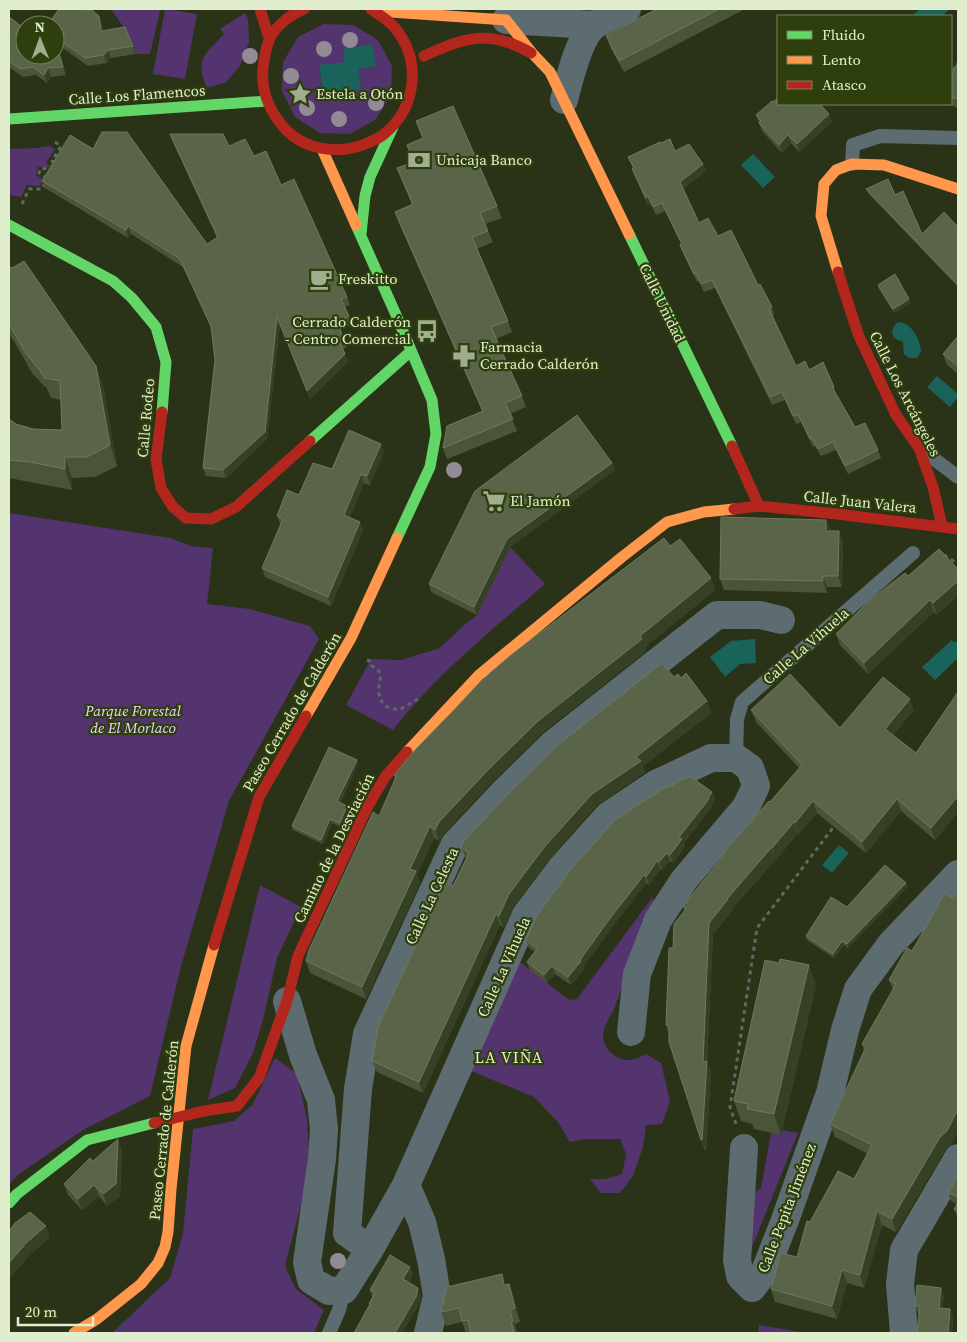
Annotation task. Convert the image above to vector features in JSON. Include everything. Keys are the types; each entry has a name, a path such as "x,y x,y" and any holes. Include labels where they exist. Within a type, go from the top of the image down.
{"street":[{"path":"260,9 270,38 262,73 265,96 274,117 287,132 304,142 322,149 342,151 364,146 384,135 400,119 410,98 414,76 432,40"},
{"path":"270,38 295,13 304,9"},
{"path":"564,100 578,53 586,36 594,25 626,9"},
{"path":"374,10 594,25"},
{"path":"374,10 384,15 400,32 410,53 414,76"},
{"name":"Calle Unidad","path":"506,20 550,72 759,506"},
{"name":"Calle Unidad","path":"424,56 451,44 472,38 491,37 511,42 532,53"},
{"name":"Calle Los Flamencos","path":"9,119 267,101"},
{"path":"360,235 365,196 370,177 393,126"},
{"name":"Paseo Cerrado de Calderón","path":"74,1333 98,1319 141,1284 158,1263 165,1247 186,1046 205,974 258,797 351,638 430,467 436,434 432,400 322,149"},
{"path":"852,164 884,165 958,189"},
{"name":"Calle Los Arcángeles","path":"852,164 836,170 824,184 821,216 858,334 896,415 919,448 933,487 942,526"},
{"name":"Calle Rodeo","path":"9,225 113,281 132,298 156,327 166,362 164,398 156,459 161,488 173,507 186,518 211,519 236,507 411,351"},
{"name":"Calle Juan Valera","path":"759,506 958,529"},
{"name":"Camino de la Desviación","path":"9,1203 17,1194 87,1140 204,1111 237,1106 259,1078 287,1000 298,956 372,799 385,777 475,678 667,522 704,512 759,506"},
{"name":"Calle La Celesta","path":"370,1249 347,1233 358,1089 367,1034 455,844 553,744 717,615 760,615 781,620"},
{"name":"Calle La Vihuela","path":"344,1290 370,1249 406,1185 526,915 563,866 608,816 656,784 711,758 736,758"},
{"path":"630,1032 637,974 658,920 684,880 746,807 756,786 750,768 736,758"},
{"name":"Calle Pepita Jiménez","path":"744,1148 737,1260 740,1276 752,1288 765,1271 786,1220 830,1093 845,1030 858,989 891,944 958,874"},
{"path":"287,1000 303,1055 321,1100 324,1128 322,1159 307,1262 311,1280 329,1290 344,1290"},
{"path":"904,1333 900,1284 904,1250 958,1158"},
{"path":"406,1185 422,1222 437,1296 428,1333"}],"lane":[{"path":"852,164 853,145 880,136 958,138"},
{"path":"919,448 958,477"},
{"name":"Calle La Vihuela","path":"736,758 737,719 742,702 913,553"},
{"path":"329,1333 340,1310 344,1290"}],"path":[{"path":"24,199 29,189 42,188 48,178 40,174 40,169 54,168 56,164 52,161 60,145"},
{"path":"370,661 372,666 382,675 379,696 384,706 399,710 418,699"},
{"path":"744,1148 730,1107 757,928 840,819"}],"green space":[{"path":"111,9 159,9 150,54 136,54 129,35"},
{"path":"165,9 197,14 185,79 153,74"},
{"path":"245,13 248,19 249,42 240,66 226,82 207,88 203,78 203,58 224,34 220,29"},
{"path":"324,24 353,25 378,40 392,66 391,95 375,120 350,134 320,133 295,117 282,91 283,62 298,37","holes":["345,62 323,95 319,66"]},
{"path":"50,146 55,149 46,163 51,167 38,167 36,175 44,180 40,186 27,185 21,197 9,195 9,149"},
{"name":"Parque Forestal de El Morlaco","path":"9,513 170,538 191,546 213,548 207,604 250,609 310,626 319,639 229,801 180,970 150,1096 83,1130 19,1174 9,1184"},
{"path":"510,547 545,584 427,690 393,730 346,705 371,659 401,660 440,648 477,615"},
{"path":"260,885 301,907 277,958 263,1020 253,1053 235,1088 208,1100"},
{"path":"652,898 655,902 605,1027 603,1037 605,1046 618,1058 630,1060 646,1054 661,1063 670,1101 662,1124 646,1125 643,1147 633,1176 620,1193 601,1193 590,1179 606,1179 622,1174 626,1154 620,1139 584,1139 570,1142 558,1122 534,1097 471,1071 520,962 569,1000 577,999"},
{"path":"275,1058 297,1074 307,1120 310,1170 285,1266 296,1289 324,1310 314,1333 112,1333 170,1278 183,1233 193,1129 234,1121 253,1104"},
{"path":"772,1128 777,1134 781,1134 782,1130 798,1133 748,1257 752,1195 761,1188"},
{"path":"759,1325 807,1333 758,1333"}],"water":[{"path":"920,9 950,9 943,15 913,15"},
{"path":"372,44 376,66 358,69 361,89 323,95 319,65 345,62 343,49"},
{"path":"753,154 775,177 763,188 741,165"},
{"path":"898,322 911,328 917,337 921,351 917,358 909,358 904,354 903,342 894,337 893,328"},
{"path":"937,376 958,394 958,397 950,407 927,387"},
{"path":"755,639 756,663 740,664 725,677 710,657 731,641"},
{"path":"952,640 953,642 958,641 958,658 935,680 922,667"},
{"path":"839,845 849,853 832,873 822,865"}],"building":[{"path":"59,9 92,10 99,16 101,31 125,27 133,46 108,50 104,55 85,58 65,44 65,15 55,15"},
{"path":"657,9 719,9 619,61 606,35"},
{"path":"9,17 15,21 15,65 62,65 63,67 48,68 44,75 33,67 20,69 9,61"},
{"path":"958,60 958,99 952,97 952,75 954,67 956,67"},
{"path":"777,99 777,105 821,105 829,114 797,144 788,135 779,145 759,123 761,121 756,115"},
{"path":"453,106 497,206 480,213 488,231 472,237 508,321 491,327 522,396 505,403 513,419 443,448 447,426 483,411 395,212 413,204 397,168 414,162 407,145 423,138 416,121"},
{"path":"102,132 127,132 207,244 218,237 170,134 223,134 229,146 245,139 254,156 266,151 281,185 294,179 347,297 341,299 349,316 337,322 344,339 339,341 345,354 307,391 277,317 265,432 223,470 203,468 215,360 211,326 180,259 128,226 126,230 42,181 70,135 93,149"},
{"path":"670,139 675,151 689,144 703,164 680,182 699,223 708,218 718,236 731,230 758,285 760,284 772,307 769,309 796,366 805,361 809,370 823,362 834,387 832,387 855,427 865,423 878,450 845,466 833,442 818,449 812,438 810,439 798,414 793,416 782,392 770,397 712,280 701,284 680,245 682,244 662,203 653,207 648,196 646,198 632,169 634,168 628,157"},
{"path":"888,179 895,195 903,191 922,234 944,212 958,227 958,285 866,189"},
{"path":"24,261 96,366 110,445 87,457 65,457 65,469 9,460 9,419 16,424 33,429 62,430 60,381 44,378 38,367 25,352 9,324 9,268"},
{"path":"895,274 909,299 893,309 878,285"},
{"path":"958,336 958,366 943,354"},
{"path":"577,415 612,463 507,539 474,607 429,584 475,491"},
{"path":"349,430 381,444 367,476 361,474 344,515 360,522 328,597 262,568 283,519 277,516 287,490 299,495 313,463 332,469"},
{"path":"721,517 826,520 826,531 839,531 838,576 823,576 823,581 720,579"},
{"path":"664,538 670,546 680,539 711,578 640,636 642,639 538,721 487,771 439,822 435,830 430,826 410,869 416,871 362,987 306,961 309,950 373,812 379,816 396,777 394,775 415,750 490,673 511,655"},
{"path":"939,549 958,569 958,581 933,603 930,600 864,663 836,634 870,600 905,573 908,576"},
{"path":"662,663 674,677 678,674 681,678 686,673 707,701 636,757 641,761 592,794 546,845 509,894 499,916 496,914 419,1082 372,1061 378,1027 445,882 453,886 469,853 461,847 464,841 559,744"},
{"path":"790,674 840,728 883,677 910,699 885,729 916,753 958,692 958,796 931,828 897,799 862,842 813,801 727,899 709,923 703,1062 707,1061 701,1140 669,1042 669,1026 666,1025 669,948 673,948 674,924 686,909 683,906 725,854 724,852 802,765 751,710"},
{"path":"329,747 357,760 337,801 347,806 340,823 330,819 321,840 292,826"},
{"path":"690,776 712,792 709,799 679,837 682,839 670,855 667,853 659,862 657,861 646,877 644,875 568,977 552,966 544,975 527,962 537,949 526,940 537,915 572,868 615,820 661,790 670,785 672,787 677,782"},
{"path":"885,865 906,883 847,944 842,941 833,954 806,936 831,897 847,907"},
{"path":"945,893 954,900 958,894 958,1109 947,1131 940,1137 892,1219 877,1211 860,1275 842,1270 832,1306 771,1289 781,1253 797,1257 807,1221 810,1222 838,1171 854,1179 872,1145 830,1124 866,1047 862,1044 896,984 889,980 907,948 912,951"},
{"path":"780,959 809,965 774,1114 747,1109 748,1104 734,1101 765,960 779,963"},
{"path":"118,1139 116,1184 103,1194 94,1185 78,1199 64,1184 90,1158 93,1161"},
{"path":"958,1176 958,1197 948,1193"},
{"path":"958,1202 958,1212 954,1209"},
{"path":"30,1212 46,1226 27,1242 9,1263 9,1231 15,1223"},
{"path":"390,1255 410,1267 403,1279 418,1288 416,1297 395,1333 354,1333 375,1293 370,1290"},
{"path":"502,1274 504,1285 509,1284 515,1308 510,1310 514,1333 471,1333 468,1320 462,1321 459,1308 441,1312 447,1287"},
{"path":"917,1285 941,1288 939,1308 950,1309 948,1333 917,1333 920,1306 915,1306"}],"traffic: fast":[{"path":"9,119 267,101"},
{"path":"361,234 365,196 370,177 393,127"},
{"path":"9,225 113,281 132,298 156,327 166,362 162,412"},
{"path":"356,225 432,400 436,434 430,467 397,538"},
{"path":"629,234 732,446"},
{"path":"310,441 411,351"},
{"path":"9,1203 17,1194 87,1140 154,1123"}],"traffic: slow":[{"path":"376,11 506,20 550,72 629,234"},
{"path":"322,149 356,225"},
{"path":"838,272 821,216 824,184 836,170 852,164 884,165 958,189"},
{"path":"407,752 479,675 667,522 704,512 734,509"},
{"path":"306,716 351,638 397,538"},
{"path":"74,1333 97,1319 141,1284 158,1263 165,1247 186,1046 214,945"}],"traffic: jam":[{"path":"260,9 269,38"},
{"path":"304,9 284,21 270,38 263,68 264,90 272,111 290,133 310,145 334,150 358,146 381,136 403,112 409,98 412,84 412,69 404,41 393,25 371,9"},
{"path":"424,56 452,44 478,38 503,41 531,53"},
{"path":"838,272 858,334 896,415 919,448 933,487 942,526"},
{"path":"162,412 156,459 161,488 173,507 186,518 211,519 236,507 310,441"},
{"path":"732,446 759,506"},
{"path":"734,509 759,506 958,529"},
{"path":"214,945 259,797 306,716"},
{"path":"204,1111 237,1106 259,1078 287,1001 298,956 368,806 385,777 407,752"},
{"path":"154,1123 204,1111"}],"place":[{"name":"Estela a Otón","path":"300,94"},
{"name":"Unicaja Banco","path":"419,160"},
{"name":"Freskitto","path":"321,279"},
{"name":"Cerrado Calderón - Centro Comercial","path":"427,331"},
{"name":"Farmacia Cerrado Calderón","path":"464,356"},
{"name":"El Jamón","path":"494,501"}],"district":[{"name":"LA VIÑA","path":"509,1057"}]}
